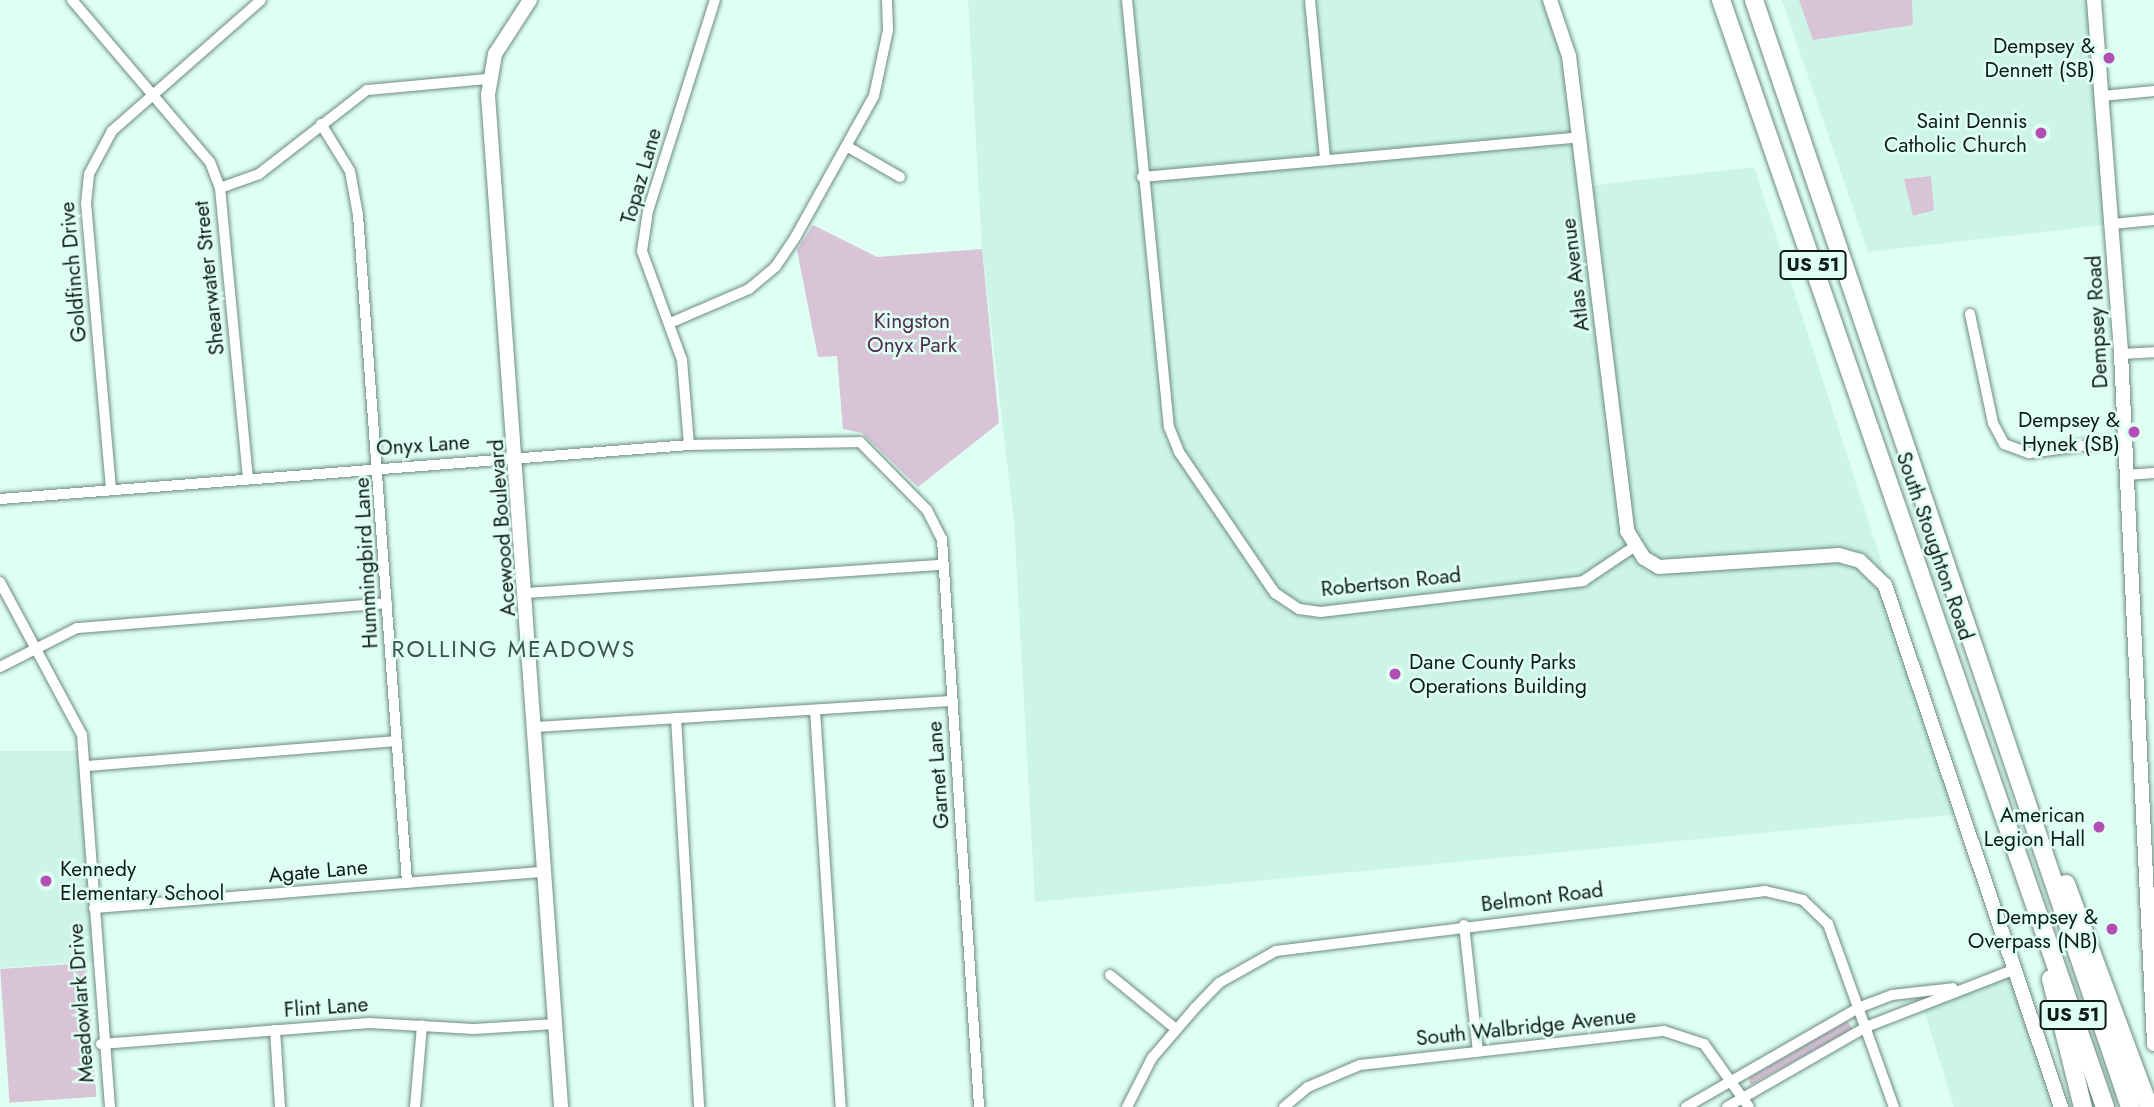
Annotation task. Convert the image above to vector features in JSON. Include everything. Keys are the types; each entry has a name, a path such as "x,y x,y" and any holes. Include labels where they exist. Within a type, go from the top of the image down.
{"main road":[{"name":"South Stoughton Road","path":"1721,0 2105,1107"},
{"name":"South Stoughton Road","path":"1754,0 2130,1107"},
{"path":"1905,530 1932,521"},
{"path":"2007,740 2149,1107"},
{"path":"2041,924 2083,1107"}],"street":[{"name":"Shearwater Street","path":"72,0 210,162 220,188 248,478"},
{"name":"Goldfinch Drive","path":"111,489 86,187 112,131 261,0"},
{"name":"Acewood Boulevard","path":"530,0 495,54 488,79 528,593 561,1107"},
{"name":"Topaz Lane","path":"689,445 685,378 670,323 649,280 644,232 715,0"},
{"path":"670,323 741,293 776,266 848,148 874,96 888,30 887,0"},
{"name":"Robertson Road","path":"1127,0 1142,177 1174,440 1278,596 1321,612 1583,581 1635,546"},
{"path":"1310,0 1325,160"},
{"name":"Atlas Avenue","path":"1550,0 1569,56 1624,516 1635,546"},
{"name":"Dempsey Road","path":"2094,0 2112,224 2126,475 2148,779 2144,851 2153,935 2150,972 2154,1045"},
{"path":"220,188 259,174 366,90 488,79"},
{"path":"2102,96 2154,91"},
{"name":"Hummingbird Lane","path":"321,124 355,189 380,467 395,741 407,883"},
{"path":"1142,177 1580,137"},
{"path":"848,148 900,177"},
{"path":"2112,224 2154,220"},
{"path":"1970,314 1993,423 2004,444 2029,453 2125,440"},
{"path":"2120,355 2154,352"},
{"name":"Onyx Lane","path":"0,499 380,467 689,445 849,437 882,462"},
{"name":"Garnet Lane","path":"882,462 936,522 944,565 979,1107"},
{"path":"2126,475 2154,473"},
{"path":"1635,546 1659,568 1682,570 1822,556 1860,561 1890,594 2013,970 2061,1107"},
{"path":"528,593 944,565"},
{"name":"Meadowlark Drive","path":"0,582 77,718 86,766 101,1044 110,1107"},
{"path":"0,667 77,628 387,603"},
{"path":"537,727 953,701"},
{"path":"815,710 841,1107"},
{"path":"676,718 699,1107"},
{"path":"86,766 395,741"},
{"name":"Agate Lane","path":"94,908 545,872"},
{"name":"Belmont Road","path":"1127,1107 1176,1029 1219,983 1276,951 1464,925 1785,893 1812,906 1828,924 1894,1107"},
{"path":"1464,925 1478,1051"},
{"path":"1727,1107 1746,1102 1866,1027 1960,987 2013,970"},
{"path":"1110,975 1176,1029"},
{"path":"1686,1107 1858,1008 1892,995 1960,987"},
{"name":"Flint Lane","path":"101,1044 275,1030 555,1024"},
{"path":"415,1107 422,1026"},
{"path":"275,1030 280,1107"},
{"name":"South Walbridge Avenue","path":"1284,1107 1308,1087 1360,1065 1671,1031 1704,1044 1733,1079 1746,1102"}],"shaded area":[{"path":"968,0 1550,0 1568,51 1586,186 1754,167 1963,814 1035,902 1014,522 982,249"},
{"path":"1782,0 2094,0 2112,224 1868,252"},
{"name":"Kennedy Elementary School","path":"0,751 84,751 97,961 0,968"},
{"path":"2013,970 2061,1107 1954,1107 1921,1000"}],"green space":[{"path":"1799,0 1912,0 1913,25 1813,40"},
{"path":"1931,176 1934,210 1913,216 1904,179"},
{"name":"Kingston Onyx Park","path":"813,225 877,257 982,249 999,423 918,487 862,433 843,429 837,356 818,357 797,250"},
{"path":"87,963 96,1097 10,1103 0,969"},
{"path":"1847,1021 1853,1029 1750,1085 1749,1078"}],"place":[{"name":"Dempsey & Dennett (SB)","path":"2109,58"},
{"name":"Saint Dennis Catholic Church","path":"2041,133"},
{"name":"Dempsey & Hynek (SB)","path":"2134,432"},
{"name":"Dane County Parks Operations Building","path":"1395,674"},
{"name":"American Legion Hall","path":"2099,827"},
{"name":"Kennedy Elementary School","path":"46,881"},
{"name":"Dempsey & Overpass (NB)","path":"2112,929"}],"district":[{"name":"ROLLING MEADOWS","path":"514,649"}]}
